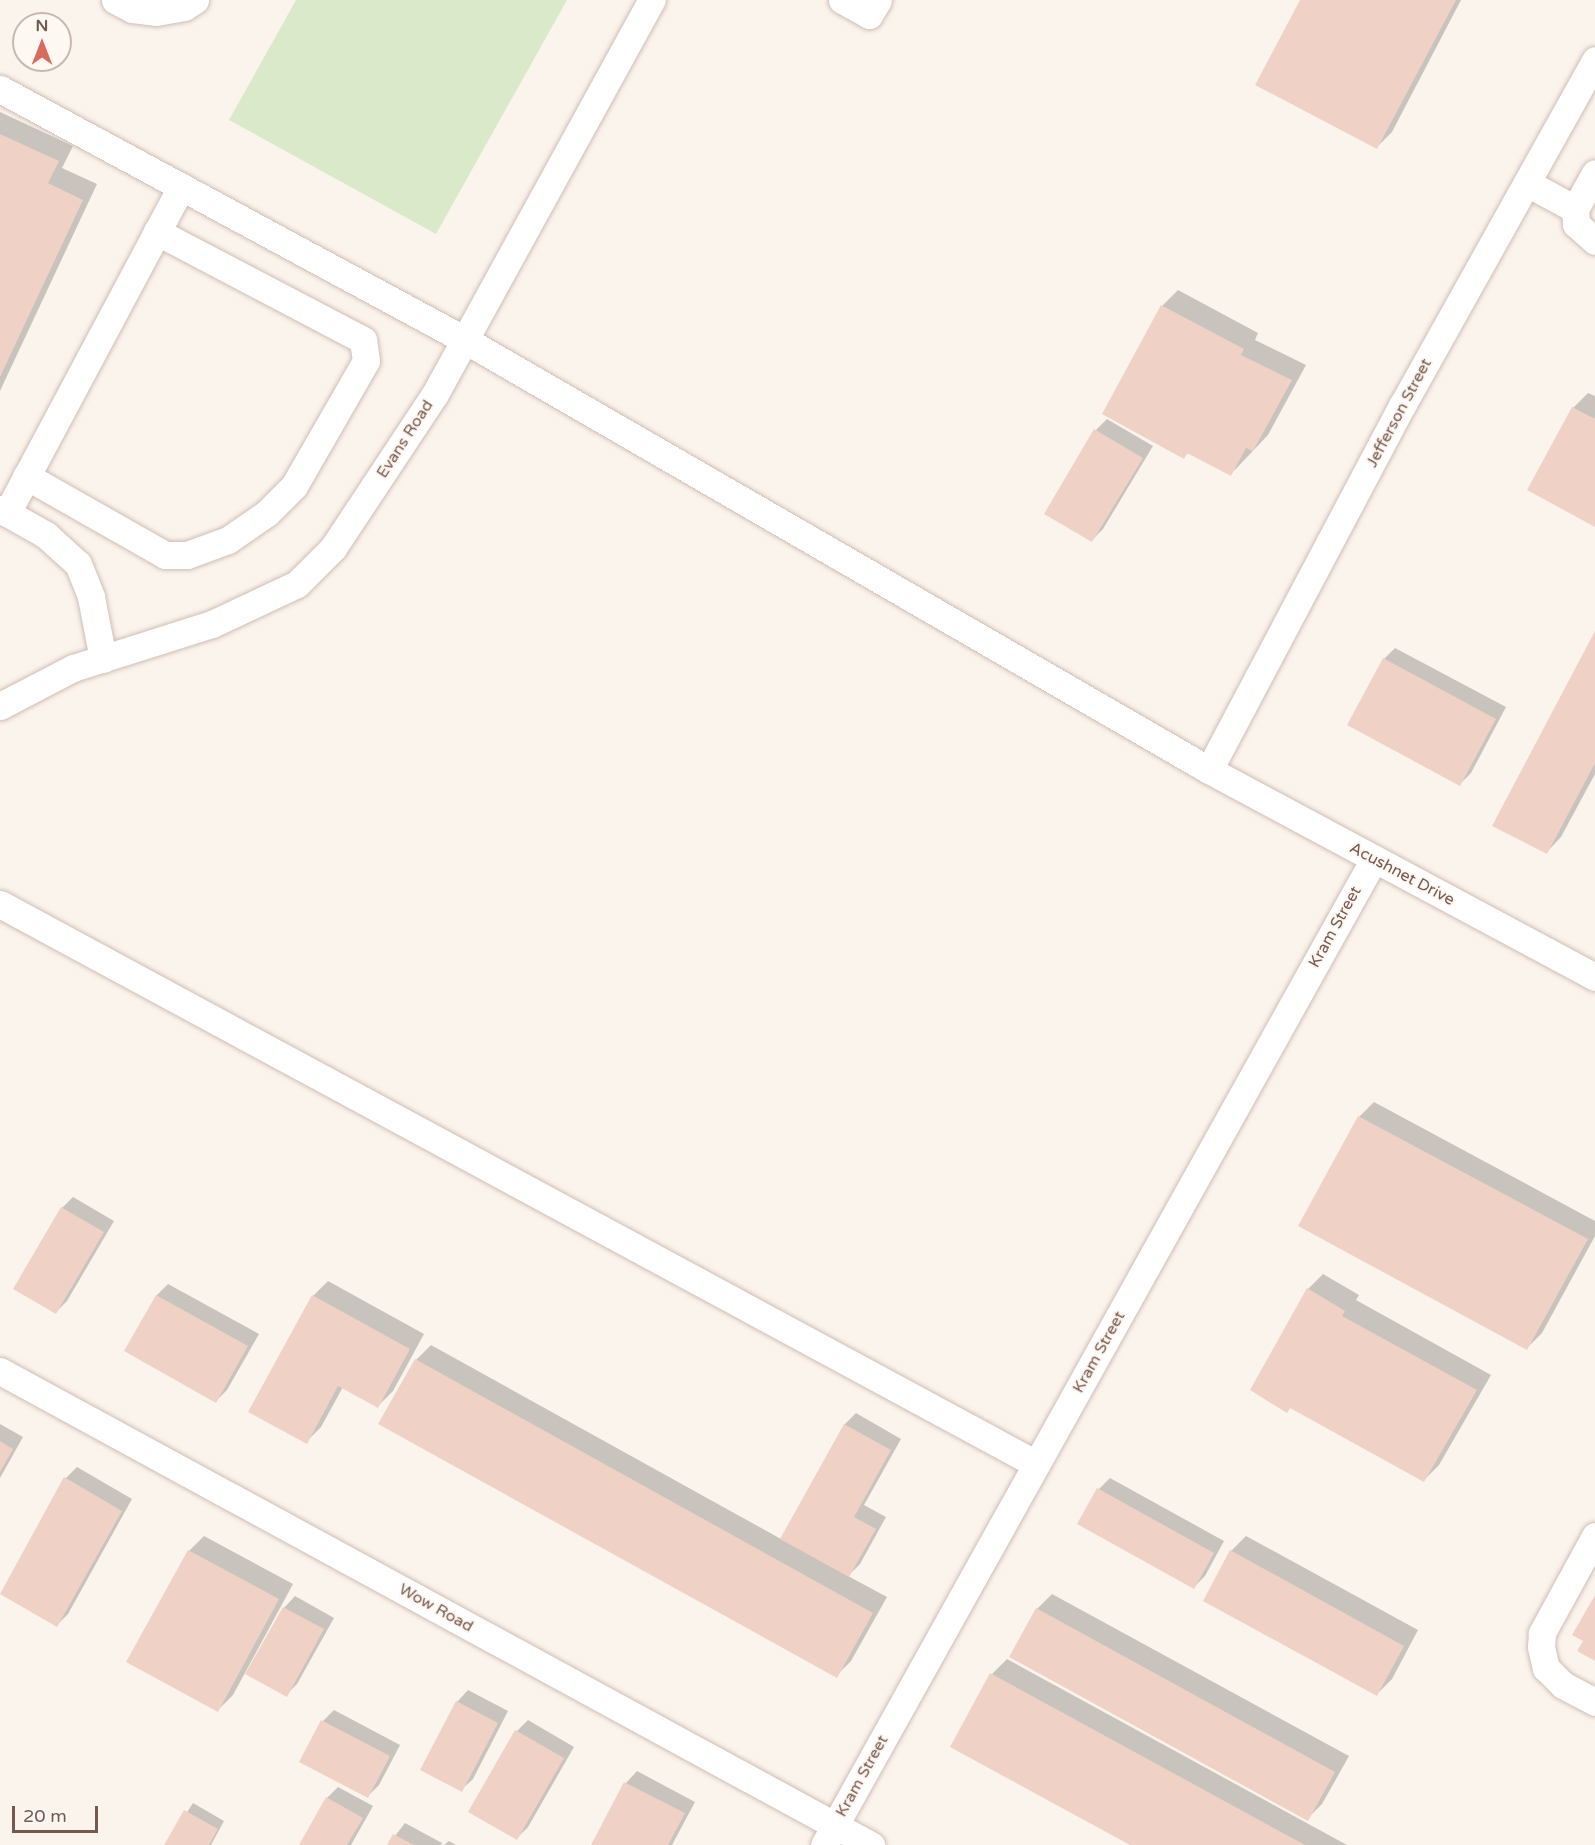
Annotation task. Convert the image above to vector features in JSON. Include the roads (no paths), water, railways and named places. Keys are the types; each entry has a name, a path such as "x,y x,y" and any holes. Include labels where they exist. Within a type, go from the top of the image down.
{"street":[{"path":"115,0 132,9 156,12 184,8 195,0"},
{"name":"Evans Road","path":"0,706 73,668 212,624 297,584 333,548 435,394 652,0"},
{"path":"842,0 868,15 878,0"},
{"name":"Jefferson Street","path":"1209,770 1403,404 1593,69"},
{"name":"Acushnet Drive","path":"0,89 465,340 1209,770 1595,977"},
{"path":"1595,173 1575,209 1576,224 1595,241"},
{"path":"1527,183 1575,209"},
{"path":"103,659 91,597 78,564 46,535 4,511 26,476 181,187"},
{"path":"26,476 165,555 187,555 228,540 267,513 294,486 366,361 363,340 157,232"},
{"name":"Kram Street","path":"829,1835 1374,859"},
{"path":"0,904 1036,1464"},
{"name":"Wow Road","path":"0,1371 829,1835 871,1845"},
{"path":"1595,1536 1542,1633 1541,1647 1546,1668 1563,1685 1595,1702"}]}
